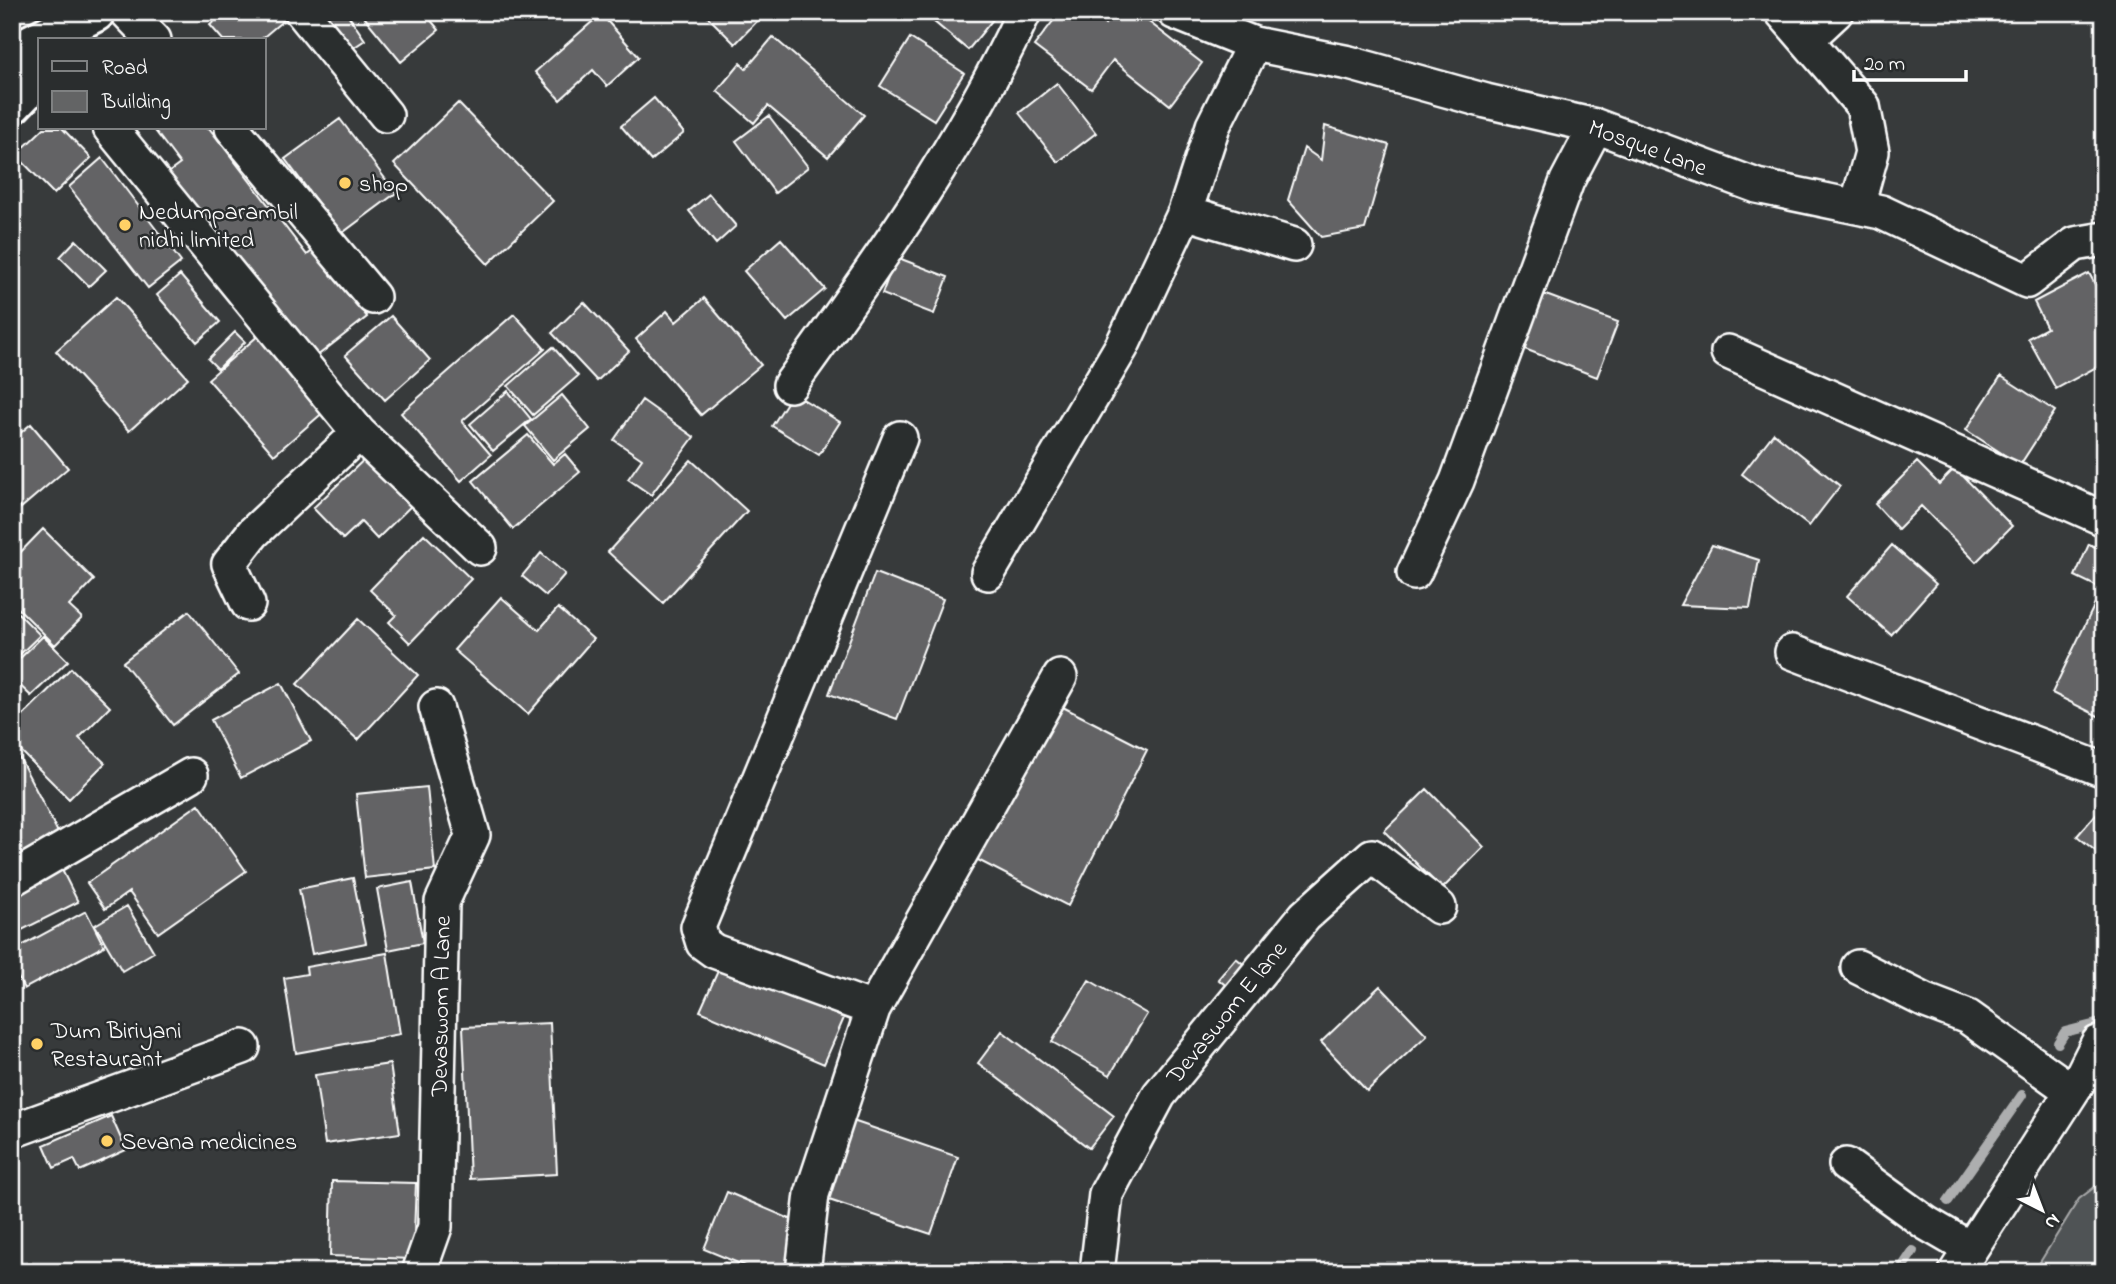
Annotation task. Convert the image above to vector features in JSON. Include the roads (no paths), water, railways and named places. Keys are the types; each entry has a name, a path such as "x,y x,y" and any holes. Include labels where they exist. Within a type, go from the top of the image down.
{"main road":[{"path":"44,38 95,12"},
{"path":"78,38 104,12"},
{"path":"12,54 38,41"},
{"path":"12,104 38,77"}],"street":[{"path":"127,12 152,38"},
{"path":"302,12 386,115"},
{"path":"790,385 883,254 962,131 1024,12"},
{"name":"Mosque Lane","path":"1174,12 1254,44 1349,63 1526,111 1596,126 1757,186 1881,212 2027,281 2075,244 2104,239"},
{"path":"1782,12 1863,106 1872,152 1857,206"},
{"path":"1807,40 1836,12"},
{"path":"988,573 1122,346 1185,212 1213,126 1254,44"},
{"path":"1414,573 1457,481 1567,181 1596,126"},
{"path":"112,130 359,433 480,548"},
{"path":"234,130 373,297"},
{"path":"1185,212 1294,244"},
{"path":"1728,352 2104,519"},
{"path":"248,604 229,564 253,533 359,433"},
{"path":"873,1009 714,951 703,943 698,927 900,438"},
{"path":"1792,652 2104,770"},
{"path":"803,1272 812,1194 873,1009 1060,677"},
{"name":"Devaswom A Lane","path":"419,1272 435,1227 442,902 473,835 436,707"},
{"path":"12,879 58,855 191,775"},
{"name":"Devaswom E lane","path":"1097,1272 1106,1194 1159,1095 1305,916 1372,856 1439,907"},
{"path":"1858,967 1926,1001 1968,1017 2072,1091"},
{"path":"1846,1165 1926,1223 1962,1260 2072,1091 2098,1043 2104,1044"},
{"path":"12,1131 243,1047"}],"waterway":[{"path":"2058,1043 2065,1032 2104,1022"},
{"path":"1948,1201 2022,1095"},
{"path":"1899,1272 1913,1251"}],"place":[{"name":"shop","path":"345,183"},
{"name":"Nedumparambil nidhi limited","path":"125,225"},
{"name":"Dum Biriyani Restaurant","path":"37,1044"},
{"name":"Sevana medicines","path":"107,1141"}]}
